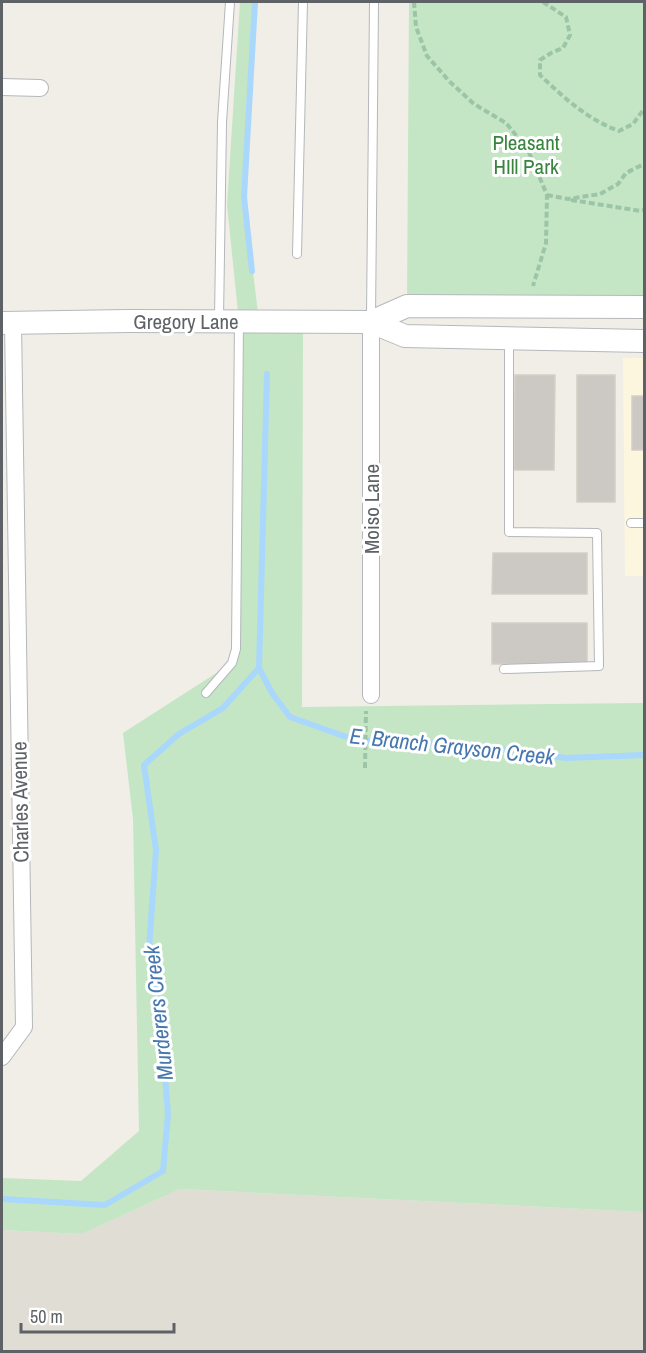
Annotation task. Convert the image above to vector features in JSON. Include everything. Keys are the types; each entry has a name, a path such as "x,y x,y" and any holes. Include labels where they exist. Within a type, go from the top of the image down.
{"main road":[{"name":"Gregory Lane","path":"371,322 407,306 645,307"},
{"name":"Gregory Lane","path":"7,323 371,322 405,336 645,341"}],"street":[{"path":"2,87 40,88"},
{"name":"Moiso Lane","path":"371,322 371,695"},
{"name":"Charles Avenue","path":"2,1057 24,1027 7,323"}],"lane":[{"path":"206,693 232,663 236,649 222,122 230,2"},
{"path":"297,254 303,2"},
{"path":"371,322 374,2"},
{"path":"504,669 599,666 597,533 508,532 508,338"},
{"path":"631,523 645,522"}],"path":[{"path":"414,2 416,27 427,56 474,104 506,123 528,150 547,195 546,243 526,307"},
{"path":"543,2 566,17 570,34 563,48 551,52 540,60 540,75 564,98 598,123 619,131 633,124 645,109"},
{"path":"568,199 600,194 618,184 626,173 645,164"},
{"path":"547,195 645,210"},
{"path":"365,768 366,727"}],"shaded area":[{"path":"623,358 644,358 644,576 625,576"},
{"path":"180,1189 644,1212 644,1351 2,1351 2,1230 82,1234"}],"green space":[{"path":"240,2 255,2 244,197 259,321 303,322 302,707 644,703 644,1212 180,1189 82,1234 2,1230 2,1178 81,1181 139,1131 133,819 123,733 238,659 239,322 227,205"},
{"name":"Pleasant HIll Park","path":"409,2 644,2 644,307 407,306"}],"building":[{"path":"515,375 555,375 554,470 514,470"},
{"path":"577,375 615,375 615,502 577,502"},
{"path":"632,396 644,396 644,450 632,450"},
{"path":"493,553 587,553 587,594 492,594"},
{"path":"492,623 587,623 587,664 492,664"}],"waterway":[{"name":"E. Branch Grayson Creek","path":"252,271 244,197 255,2"},
{"name":"E. Branch Grayson Creek","path":"267,374 259,668 272,693 290,717 355,740 469,745 566,758 644,755"},
{"name":"Murderers Creek","path":"2,1199 105,1205 163,1171 168,1114 160,1009 149,948 156,850 144,765 179,734 223,708 259,668"}]}
